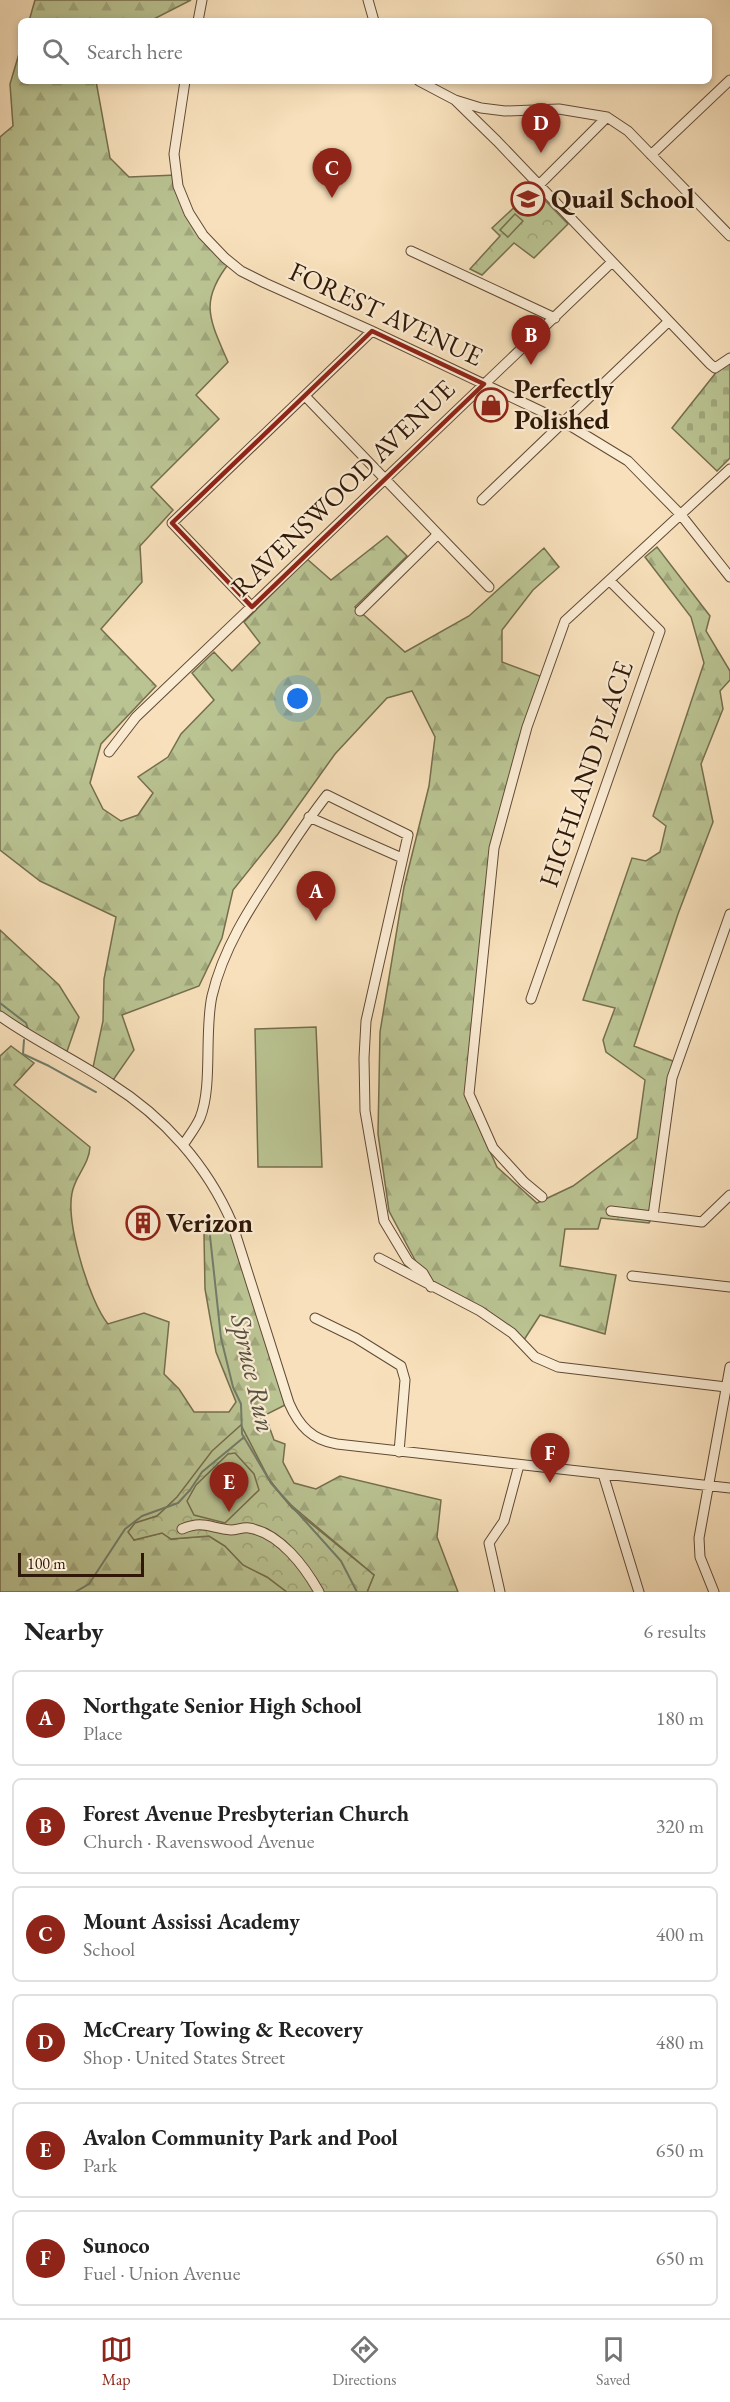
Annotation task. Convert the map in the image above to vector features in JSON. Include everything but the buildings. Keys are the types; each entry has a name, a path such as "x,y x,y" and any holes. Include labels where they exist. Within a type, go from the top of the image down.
{"street":[{"path":"199,18 202,0"},
{"path":"368,0 373,18"},
{"path":"651,155 730,80"},
{"name":"FOREST AVENUE","path":"185,84 174,154 176,175 189,213 202,235 219,252 241,271 564,422 628,461 681,515 730,577"},
{"path":"425,84 455,100 481,108 505,111 559,109 608,117 628,131 730,236"},
{"path":"455,100 540,184 714,368 730,358"},
{"path":"540,184 608,117"},
{"path":"722,228 730,220"},
{"path":"411,251 555,318"},
{"name":"RAVENSWOOD AVENUE","path":"109,752 136,717 612,262"},
{"path":"482,500 669,321"},
{"path":"252,607 172,523 372,331"},
{"path":"305,396 489,587"},
{"path":"542,1197 524,1182 493,1148 469,1094 493,860 527,727 565,621 730,469"},
{"path":"360,611 437,535"},
{"name":"HIGHLAND PLACE","path":"531,999 660,631 610,581"},
{"path":"183,1145 201,1116 204,1099 207,1027 213,995 226,953 249,910 309,817 327,795 408,834 366,1021 365,1111 384,1221 408,1261 423,1273 431,1287"},
{"path":"309,817 402,858"},
{"path":"653,1216 672,1078 726,934 730,914"},
{"path":"0,1016 26,1035 111,1083 158,1118 183,1145 208,1178 223,1202 232,1223 289,1404 297,1421 313,1436 326,1442 399,1452 730,1488"},
{"path":"611,1211 702,1222 730,1195"},
{"path":"379,1258 480,1311 512,1333 535,1357 558,1367 726,1387"},
{"path":"632,1276 730,1287"},
{"path":"315,1318 357,1339 401,1366 405,1380 399,1452"},
{"path":"714,1592 698,1547 707,1486 730,1367"},
{"path":"500,1592 489,1543 504,1521 519,1465"},
{"path":"603,1474 639,1592"},
{"path":"182,1530 201,1524 230,1530 250,1528 264,1533 278,1542 299,1562 319,1592"}],"highlighted area":[{"path":"372,331 484,384 252,607 172,523"}],"green space":[{"path":"35,0 191,0 156,18 30,18"},
{"path":"18,57 18,84 97,84 110,158 129,177 176,175 189,213 230,262 214,289 210,311 216,334 228,362 196,395 219,419 151,487 173,510 140,546 142,582 101,629 156,686 101,744 90,783 103,809 121,821 138,815 153,793 138,777 168,757 181,734 214,700 192,673 214,652 232,671 260,643 244,622 307,559 331,580 387,536 407,556 355,607 405,652 469,616 544,548 559,567 533,590 502,630 502,662 545,678 494,848 466,1098 497,1167 537,1203 573,1186 637,1138 645,1080 606,1052 603,1040 615,1008 583,1000 632,858 646,861 660,852 666,826 653,816 704,663 691,617 645,557 657,547 710,616 706,631 730,671 730,680 720,691 723,709 701,764 713,822 678,914 634,1046 678,1063 653,1216 649,1223 601,1218 598,1229 565,1229 560,1266 616,1275 605,1334 540,1315 522,1343 512,1333 431,1287 389,1211 378,1134 380,1032 404,887 429,786 435,737 412,691 387,698 335,754 278,834 233,890 222,938 199,986 122,1015 134,1050 111,1083 92,1072 103,1021 104,979 116,917 40,881 0,850 0,137 13,126 10,84"},
{"path":"534,189 568,224 534,258 514,243 482,275 470,269 500,236 492,228"},
{"path":"515,214 523,221 508,237 500,230"},
{"path":"730,364 730,458 717,471 672,428 722,365"},
{"path":"0,930 59,985 79,1017 65,1057 0,1016"},
{"path":"316,1027 322,1167 258,1167 255,1029"},
{"path":"11,1046 34,1063 14,1085 90,1147 72,1193 72,1223 87,1280 108,1324 144,1313 169,1322 164,1374 179,1389 194,1412 229,1412 236,1402 216,1352 205,1289 204,1235 209,1225 232,1223 289,1403 265,1415 274,1440 285,1444 283,1462 294,1483 316,1489 340,1476 441,1500 437,1537 458,1592 367,1592 374,1575 285,1500 257,1463 181,1495 157,1516 136,1523 134,1540 162,1533 171,1539 209,1536 225,1546 243,1565 267,1577 287,1592 0,1592 0,1056"},
{"path":"241,1425 271,1483 292,1508 374,1575 367,1592 287,1592 267,1577 243,1565 225,1546 209,1536 171,1539 162,1533 134,1540 128,1532 135,1523 157,1516 177,1497 212,1451"},
{"path":"235,1453 254,1474 259,1490 225,1523 194,1515 187,1501 196,1485 228,1454"}],"waterway":[{"name":"Spruce Run","path":"0,1003 26,1023 28,1029"},
{"name":"Spruce Run","path":"24,1040 23,1054 96,1092"},
{"name":"Spruce Run","path":"210,1236 221,1338 233,1387 241,1404 242,1434 271,1483 341,1561 357,1592"},
{"path":"75,1592 89,1584 125,1529 142,1516 178,1503 202,1472 243,1438"}],"place":[{"name":"McCreary Towing & Recovery","path":"541,153"},
{"name":"Mount Assissi Academy","path":"332,198"},
{"name":"Quail School","path":"528,199"},
{"name":"Forest Avenue Presbyterian Church","path":"531,365"},
{"name":"Perfectly Polished","path":"491,405"},
{"name":"Northgate Senior High School","path":"316,921"},
{"name":"Verizon","path":"143,1223"},
{"name":"Sunoco","path":"550,1483"},
{"name":"Avalon Community Park and Pool","path":"229,1512"}]}
